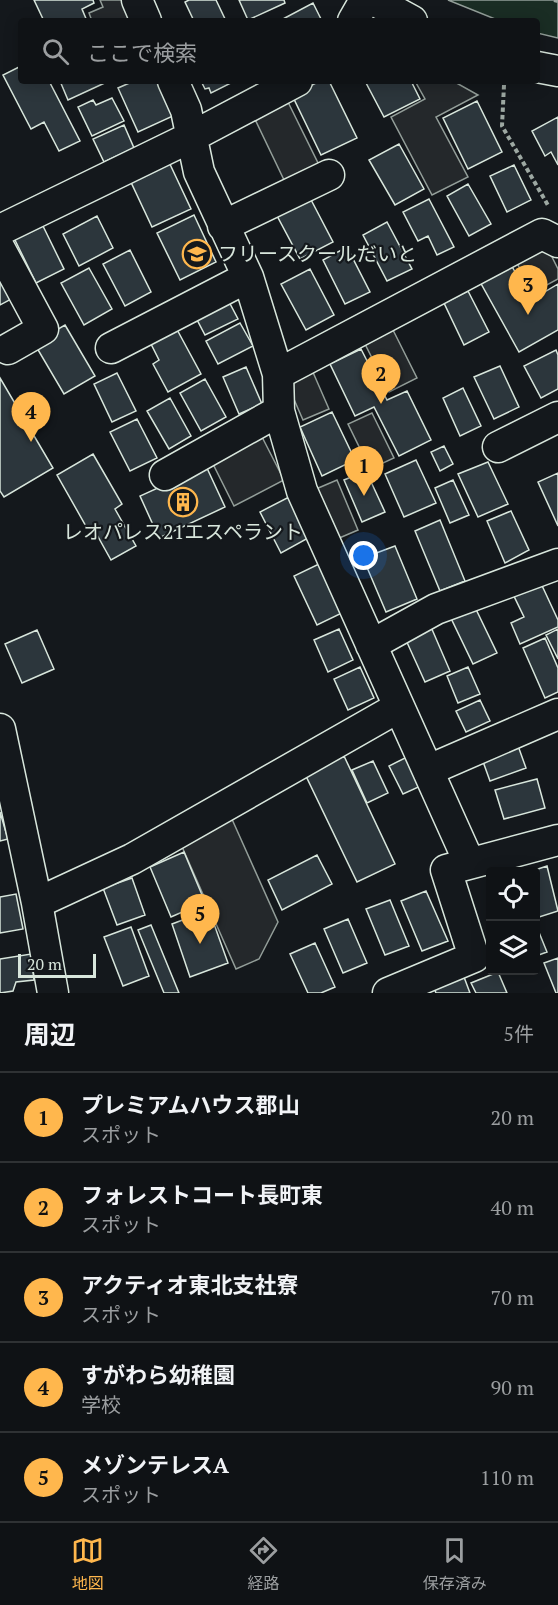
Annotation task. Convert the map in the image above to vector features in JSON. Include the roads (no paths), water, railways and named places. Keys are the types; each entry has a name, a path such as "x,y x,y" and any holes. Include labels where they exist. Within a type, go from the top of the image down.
{"street":[{"path":"136,0 145,18"},
{"path":"355,18 365,0"},
{"path":"374,0 407,18"},
{"path":"540,68 558,71"},
{"path":"174,84 186,110 199,172 248,277 278,374 279,411 303,490 469,862"},
{"path":"0,230 41,208 191,137 291,84"},
{"path":"223,226 329,175"},
{"path":"278,374 542,234 554,240"},
{"path":"0,249 43,329 8,350"},
{"path":"111,348 248,277"},
{"path":"165,475 279,411"},
{"path":"498,447 558,417"},
{"path":"371,645 436,609 558,564"},
{"path":"37,903 132,859 399,707"},
{"path":"429,770 558,714"},
{"path":"2,748 37,903 53,993"},
{"path":"388,993 474,957 446,870 558,840"}],"place":[{"name":"フリースクールだいと","path":"197,254"},
{"name":"アクティオ東北支社寮","path":"528,315"},
{"name":"フォレストコート長町東","path":"381,404"},
{"name":"すがわら幼稚園","path":"31,442"},
{"name":"プレミアムハウス郡山","path":"364,496"},
{"name":"レオパレス21エスペラント","path":"183,502"},
{"name":"メゾンテレスA","path":"200,944"}]}
